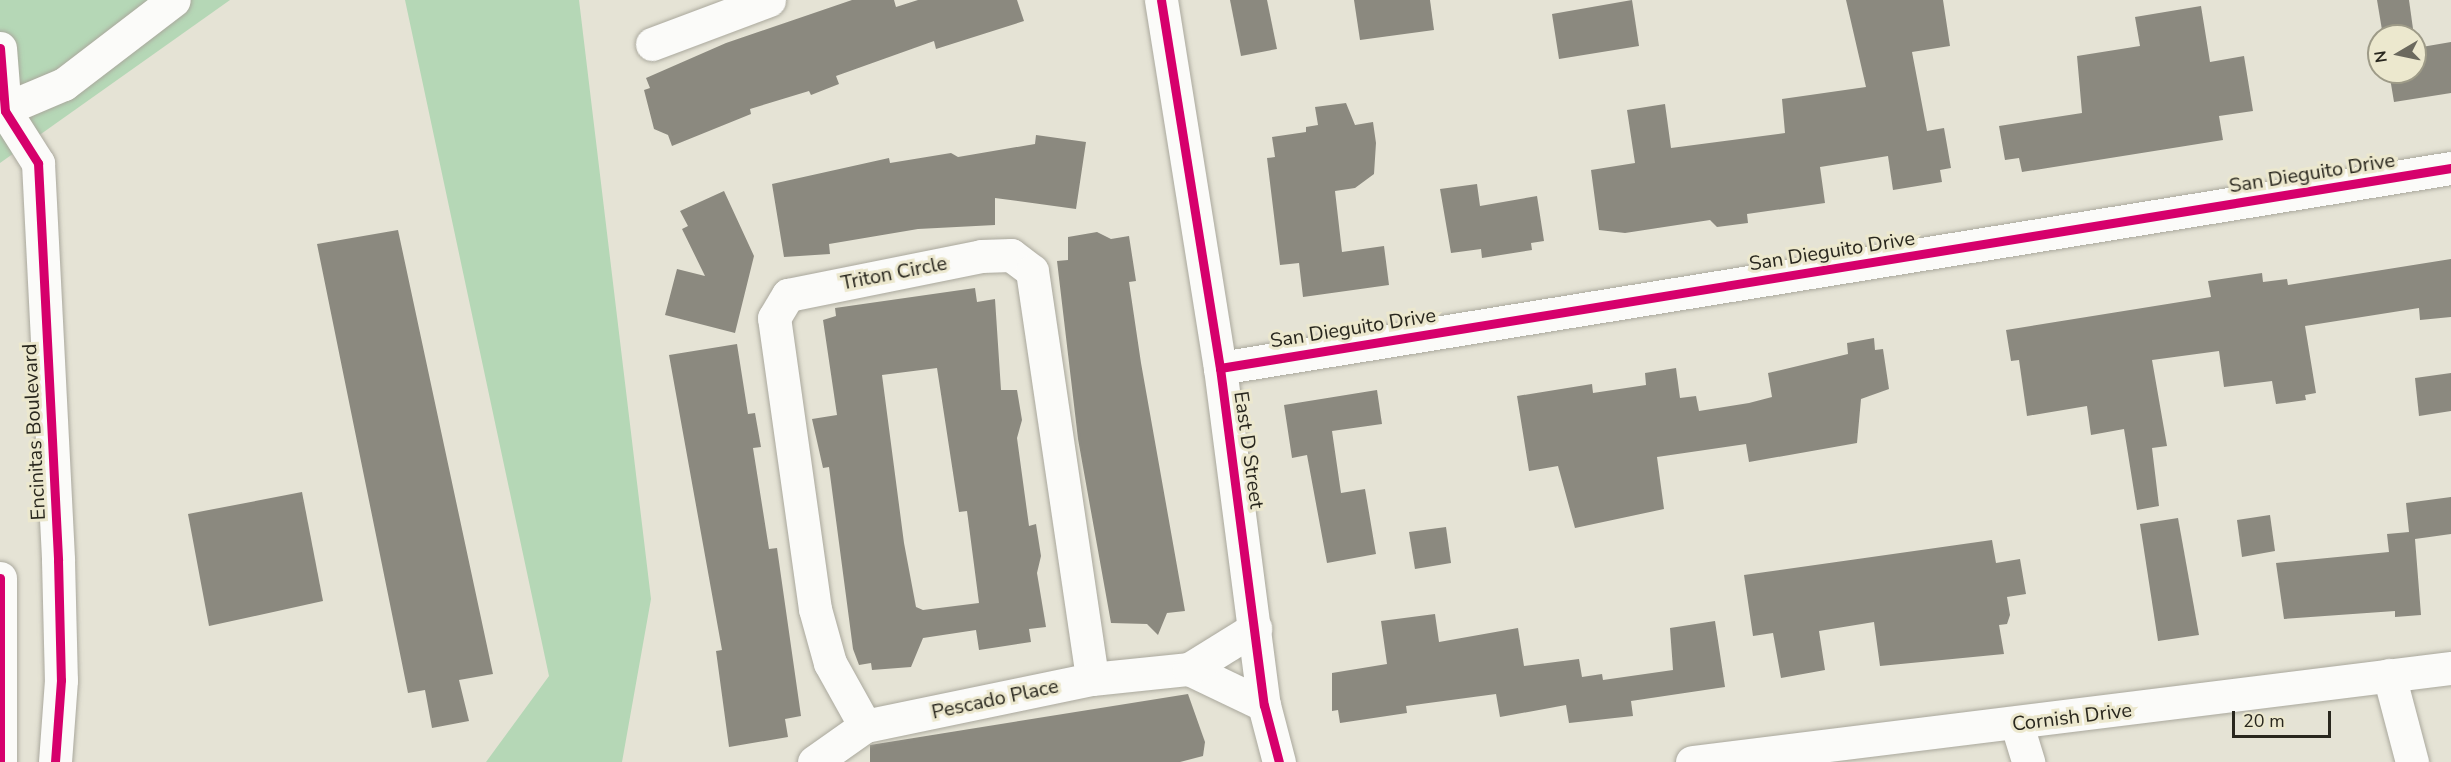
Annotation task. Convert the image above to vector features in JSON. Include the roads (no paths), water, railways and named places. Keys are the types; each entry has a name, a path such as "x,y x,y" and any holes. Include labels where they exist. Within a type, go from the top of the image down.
{"main road":[{"path":"2,114 64,84 174,0"},
{"path":"652,44 769,0"},
{"name":"East D Street","path":"1161,0 1220,368 1264,705 1279,762"},
{"name":"Encinitas Boulevard","path":"0,48 2,114 38,163 58,560 61,680 55,762"},
{"name":"San Dieguito Drive","path":"1220,368 2451,168"},
{"name":"Triton Circle","path":"866,726 830,663 815,609 774,318 788,295 981,256 1011,255 1032,271 1092,679"},
{"path":"0,578 0,762"},
{"name":"Pescado Place","path":"814,762 866,726 1092,679 1189,669 1255,628"},
{"name":"Cornish Drive","path":"1692,762 2017,724 2451,668"},
{"path":"1189,669 1264,705"},
{"path":"2389,675 2412,762"},
{"path":"2017,724 2028,762"}]}
